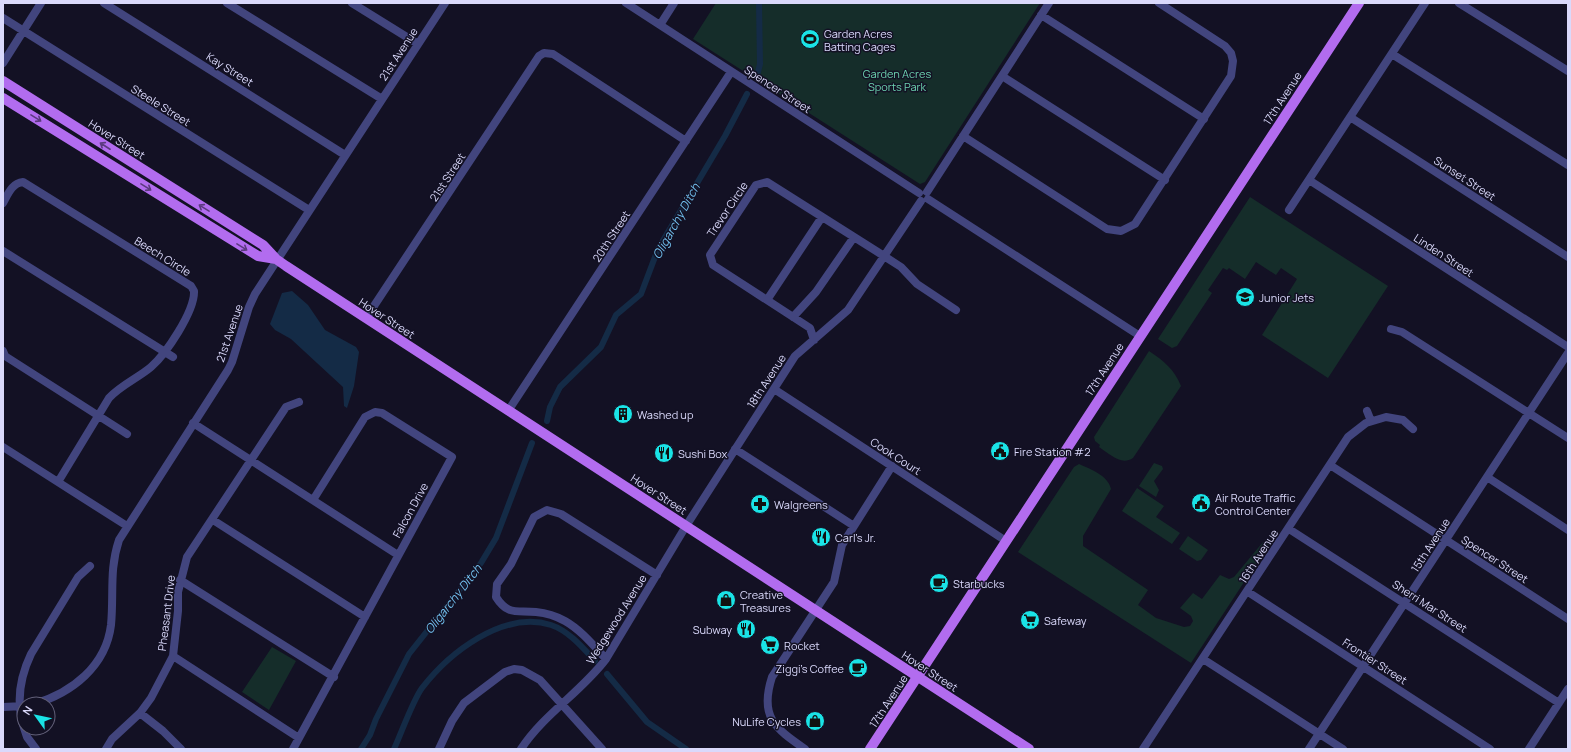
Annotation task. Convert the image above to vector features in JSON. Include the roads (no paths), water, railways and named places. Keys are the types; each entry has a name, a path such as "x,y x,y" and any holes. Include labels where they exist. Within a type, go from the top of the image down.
{"main road":[{"name":"17th Avenue","path":"870,749 1359,3"},
{"name":"Hover Street","path":"3,81 258,242 276,259 1029,749"},
{"name":"Hover Street","path":"3,98 258,256 276,259"}],"street":[{"path":"3,63 41,3"},
{"name":"Kay Street","path":"104,3 345,155"},
{"path":"226,3 382,99"},
{"path":"352,3 418,44"},
{"name":"21st Avenue","path":"55,696 73,686 89,672 99,659 111,627 112,570 114,555 127,526 232,362 249,307 276,259 445,3"},
{"name":"Spencer Street","path":"626,3 1140,336"},
{"path":"660,25 674,3"},
{"name":"18th Avenue","path":"686,526 795,356 848,310 1049,3"},
{"path":"963,136 1107,229 1113,231 1127,229 1135,224 1204,119 1231,76 1234,68 1231,53 1225,46 1159,3"},
{"path":"1288,210 1425,3"},
{"path":"1459,3 1568,71"},
{"path":"1041,14 1204,119"},
{"name":"Steele Street","path":"3,18 309,210"},
{"name":"21st Street","path":"366,318 539,56 544,53 549,53 686,141"},
{"path":"1392,54 1568,165"},
{"name":"20th Street","path":"508,411 731,72"},
{"path":"1002,76 1165,180"},
{"name":"Sunset Street","path":"1350,117 1568,257"},
{"name":"Linden Street","path":"1309,180 1568,347"},
{"name":"Beech Circle","path":"3,203 14,185 18,182 23,182 191,286 194,294 187,315 177,335 164,353 151,367 116,390 98,415 58,482"},
{"name":"Trevor Circle","path":"814,340 810,328 713,265 710,255 756,185 767,182 901,267 917,284 956,310"},
{"path":"767,300 822,217"},
{"path":"793,317 816,292 854,237"},
{"path":"3,251 153,344 164,353 173,357"},
{"path":"1391,329 1402,332 1568,438"},
{"path":"3,351 6,356 127,434"},
{"name":"15th Avenue","path":"1310,749 1568,353"},
{"name":"Cook Court","path":"774,389 1006,541"},
{"name":"Pheasant Drive","path":"106,749 112,739 140,713 151,698 172,656 180,580 187,557 252,461 286,407 299,402"},
{"path":"1367,411 1371,421"},
{"name":"Falcon Drive","path":"293,749 334,677 398,555 452,457 382,413 370,413 364,417 313,500"},
{"name":"16th Avenue","path":"1143,749 1248,592 1348,437 1366,423 1386,418 1403,420 1414,429"},
{"path":"193,423 398,555"},
{"path":"3,447 127,526"},
{"path":"735,450 854,526"},
{"name":"Spencer Street","path":"1330,465 1568,619"},
{"path":"805,749 775,725 770,714 767,699 772,677 834,582 842,545 892,466"},
{"path":"1487,478 1568,530"},
{"path":"606,659 576,628 566,621 552,615 537,612 513,612 506,610 496,597 498,584 511,564 534,517 547,510 561,514 656,575"},
{"path":"213,520 365,617"},
{"name":"Wedgewood Avenue","path":"521,749 541,724 597,671 606,659 686,526"},
{"name":"Sherri Mar Street","path":"1289,529 1559,702"},
{"path":"21,696 20,684 31,654 78,577 90,566"},
{"path":"180,580 334,677"},
{"name":"Frontier Street","path":"1248,592 1490,749"},
{"path":"172,656 299,738"},
{"path":"1203,659 1343,749"},
{"path":"439,749 452,721 464,703 505,672 514,669 529,673 540,680 602,749"},
{"path":"1529,749 1568,689"},
{"path":"3,707 16,706"},
{"path":"140,713 178,744 181,749"},
{"path":"28,736 36,749"}],"water":[{"path":"292,291 308,305 325,330 356,347 359,352 354,386 347,408 344,406 343,387 291,339 275,330 270,324 282,293"}],"waterway":[{"name":"Oligarchy Ditch","path":"757,76 760,64 759,3"},
{"name":"Oligarchy Ditch","path":"547,421 550,407 560,387 601,347 616,315 641,294 658,249 725,136 747,94"},
{"name":"Oligarchy Ditch","path":"361,749 370,735 376,719 409,654 481,563 496,538 532,443"},
{"path":"394,749 418,693 433,675 462,649 496,629 514,624 533,622 551,625 564,631 581,645 595,661"},
{"path":"607,674 647,722 686,749"}],"place":[{"name":"Garden Acres Batting Cages","path":"810,39"},
{"name":"Junior Jets","path":"1245,297"},
{"name":"Washed up","path":"623,414"},
{"name":"Fire Station #2","path":"1000,451"},
{"name":"Sushi Box","path":"664,453"},
{"name":"Air Route Traffic Control Center","path":"1201,503"},
{"name":"Walgreens","path":"760,504"},
{"name":"Carl's Jr.","path":"821,537"},
{"name":"Starbucks","path":"939,583"},
{"name":"Creative Treasures","path":"726,600"},
{"name":"Safeway","path":"1030,620"},
{"name":"Subway","path":"746,629"},
{"name":"Rocket","path":"770,645"},
{"name":"Ziggi's Coffee","path":"858,668"},
{"name":"NuLife Cycles","path":"815,721"}],"park label":[{"name":"Garden Acres Sports Park","path":"897,79"}]}
